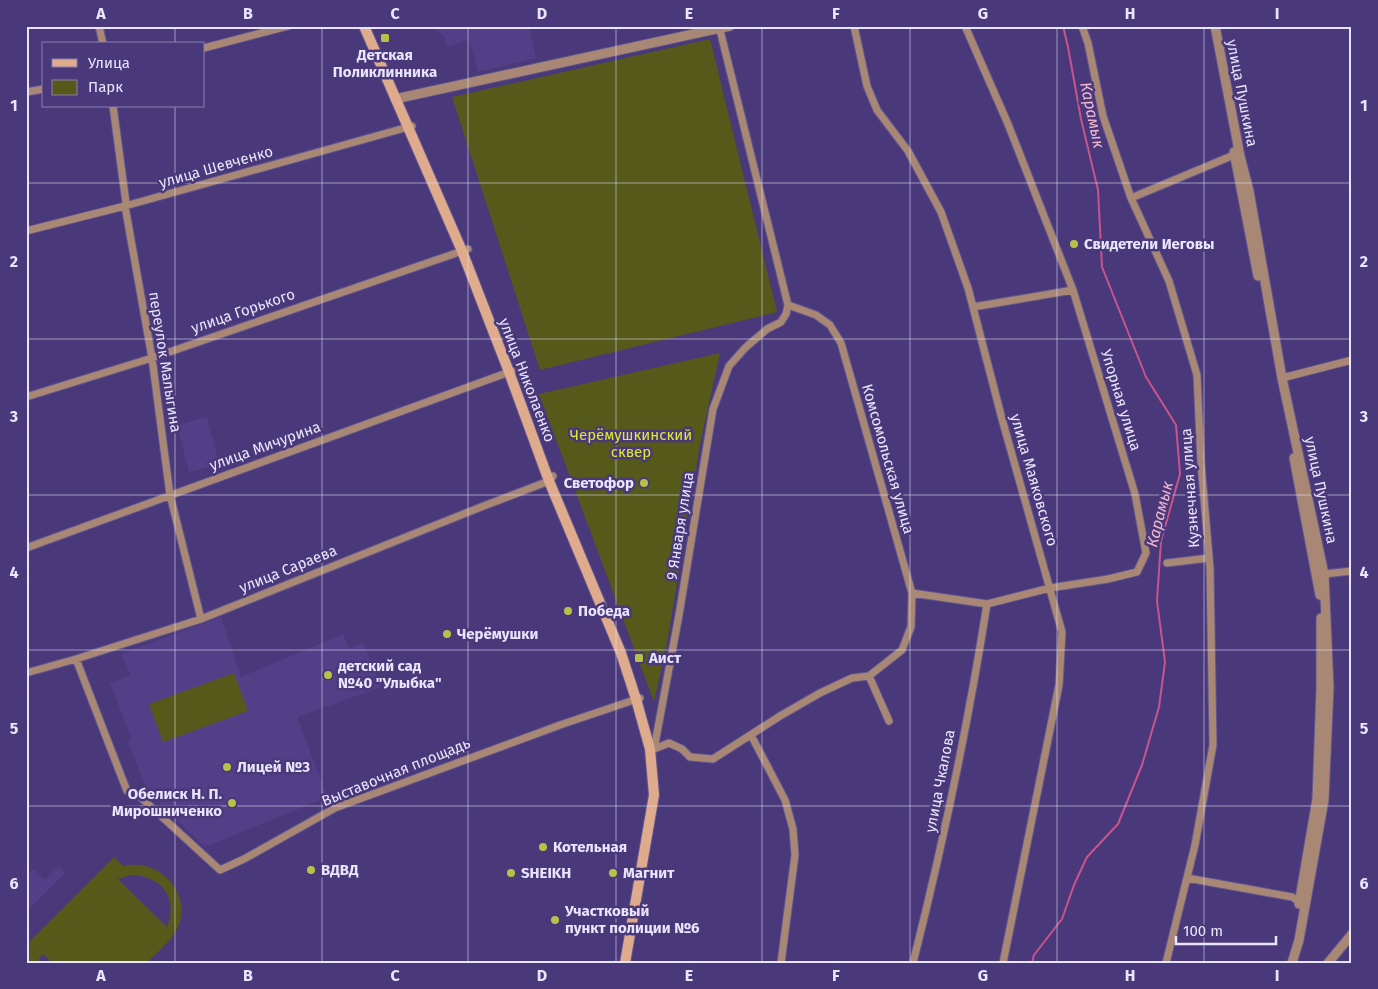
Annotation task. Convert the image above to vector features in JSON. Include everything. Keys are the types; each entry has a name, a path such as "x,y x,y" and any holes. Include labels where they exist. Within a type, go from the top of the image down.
{"main road":[{"name":"улица Николаенко","path":"364,26 465,250 551,478 638,699"},
{"name":"улица Николаенко","path":"369,26 397,99"},
{"name":"улица Николаенко","path":"551,478 628,661 638,699"},
{"path":"631,963 649,866 658,795 652,749 638,699"},
{"path":"625,963 654,795 652,749"}],"street":[{"path":"99,26 103,42"},
{"path":"205,48 288,26"},
{"path":"397,99 730,26"},
{"name":"улица Маяковского","path":"854,26 867,86 877,110 908,151 941,212 968,288 1002,419 1062,632 1059,685 1003,963"},
{"name":"Упорная улица","path":"912,593 987,604 1050,588 1108,579 1137,572 1146,553 1135,494 1073,290 1008,124 965,26"},
{"name":"Кузнечная улица","path":"1082,26 1088,43 1103,116 1131,198 1169,281 1198,375 1201,463 1209,558 1213,745 1195,845 1166,963"},
{"name":"улица Пушкина","path":"1210,26 1237,156 1320,592 1321,688 1317,799 1302,904 1299,940 1292,963"},
{"name":"улица Пушкина","path":"1215,26 1237,156 1249,191 1282,378 1324,574 1329,687 1324,800 1302,904 1286,963"},
{"path":"720,27 788,305"},
{"path":"26,92 42,89"},
{"name":"переулок Малыгина","path":"113,108 126,206 152,358 170,495 201,619"},
{"name":"улица Шевченко","path":"26,231 126,206 409,127"},
{"path":"1131,198 1237,156"},
{"name":"улица Горького","path":"26,397 152,358 428,261 465,250"},
{"path":"973,307 1073,290"},
{"name":"Комсомольская улица","path":"652,749 669,743 682,749 690,756 713,759 820,693 852,678 869,676 902,650 911,627 912,593 841,343 830,325 816,315 788,305"},
{"name":"9 Января улица","path":"652,749 679,615 713,409 729,366 766,329 781,322 786,314 788,305"},
{"path":"1282,378 1352,360"},
{"name":"улица Мичурина","path":"26,548 511,372"},
{"name":"улица Сараева","path":"26,673 201,619 551,478"},
{"path":"1167,563 1209,558"},
{"path":"1324,574 1352,571"},
{"name":"улица Чкалова","path":"912,963 937,867 978,665 987,604"},
{"name":"Выставочная площадь","path":"76,659 127,791 137,794 220,870 244,859 335,808 638,699"},
{"path":"869,676 888,721"},
{"path":"751,735 785,800 793,829 795,855 781,963"},
{"path":"1187,878 1292,897 1302,904"},
{"path":"1328,963 1352,934"},
{"path":"1335,963 1352,942"}],"shaded area":[{"path":"432,26 529,26 536,58 478,72 469,39 447,47 444,36"},
{"path":"207,417 219,465 189,472 177,425"},
{"name":"Лицей №3","path":"221,617 241,677 343,634 349,648 363,643 381,687 297,717 327,797 205,847 148,792 128,742 132,740 110,683 131,675 121,654"},
{"path":"59,866 65,873 26,912 26,876 33,869 45,880"}],"green space":[{"path":"710,39 777,312 540,370 452,97"},
{"name":"Черёмушкинский сквер","path":"720,353 700,444 667,643 654,702 539,394"},
{"path":"234,673 248,711 163,742 149,704"},
{"path":"114,857 123,866 137,865 150,867 161,873 171,882 178,893 181,905 181,918 176,931 147,963 52,963 43,954 38,963 26,963 26,953 30,950 29,942","holes":["131,875 154,881 166,892 171,907 167,927 118,879"]}],"waterway":[{"name":"Карамык","path":"1032,963 1034,955 1062,919 1074,885 1087,857 1118,824 1142,765 1159,707 1165,662 1157,601 1161,541 1180,474 1176,425 1146,377 1102,267 1098,190 1081,119 1063,26"}],"place":[{"name":"Детская Поликлинника","path":"385,38"},
{"name":"Свидетели Иеговы","path":"1074,244"},
{"name":"Светофор","path":"644,483"},
{"name":"Победа","path":"568,611"},
{"name":"Черёмушки","path":"447,634"},
{"name":"Аист","path":"639,658"},
{"name":"детский сад №40 \"Улыбка\"","path":"328,675"},
{"name":"Лицей №3","path":"227,767"},
{"name":"Обелиск Н. П. Мирошниченко","path":"232,803"},
{"name":"Котельная","path":"543,847"},
{"name":"ВДВД","path":"311,870"},
{"name":"SHEIKH","path":"511,873"},
{"name":"Магнит","path":"613,873"},
{"name":"Участковый пункт полиции №6","path":"555,920"}]}
